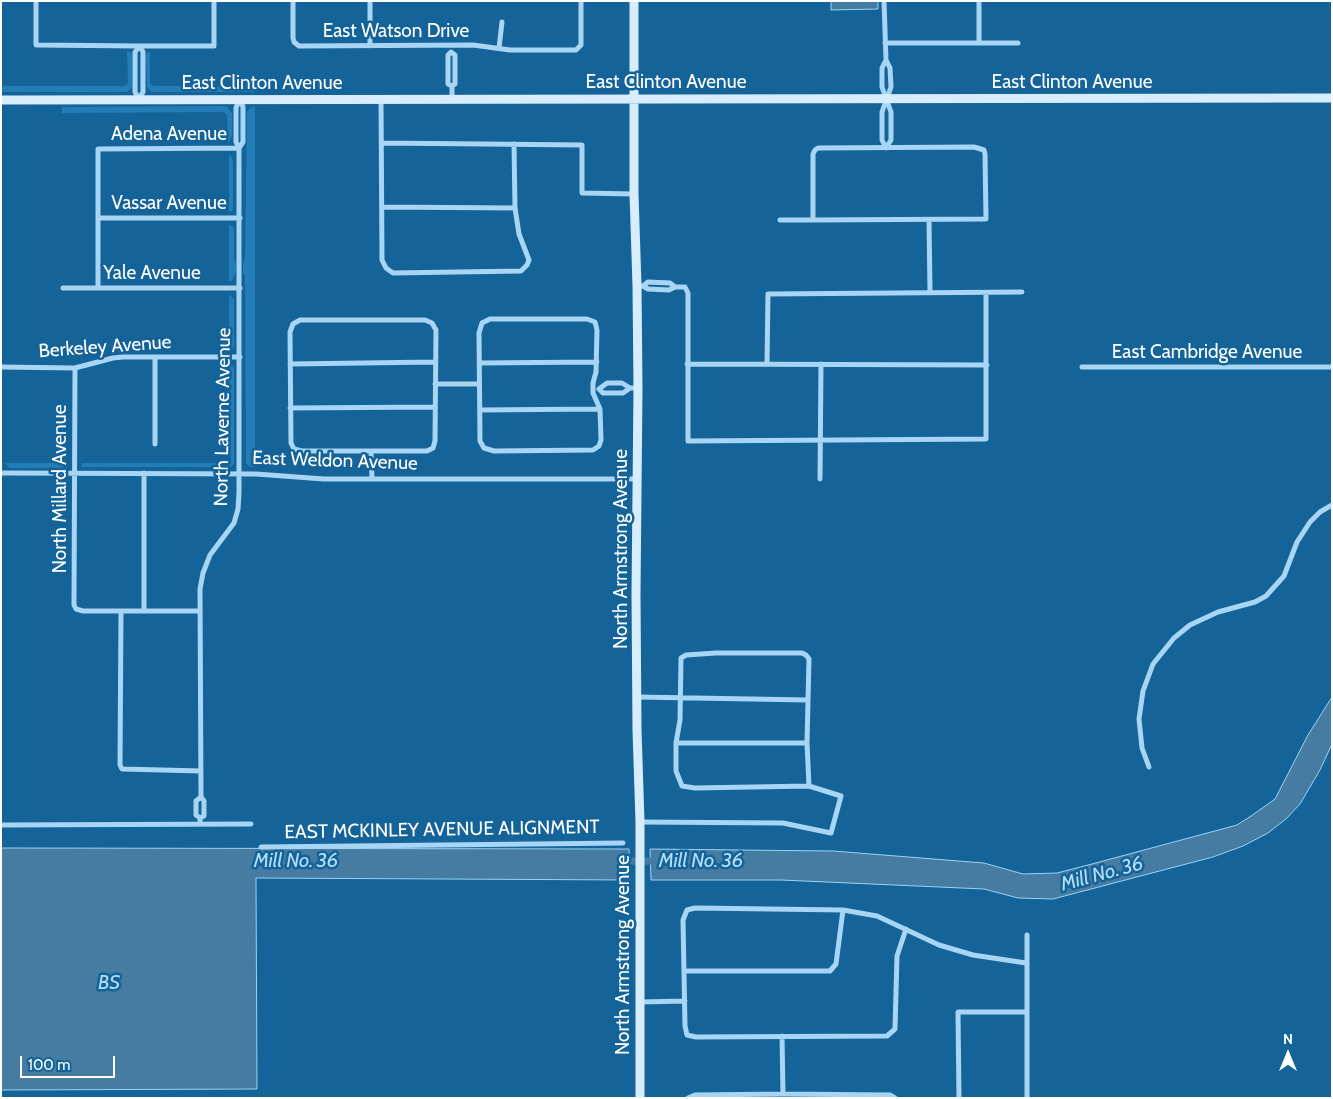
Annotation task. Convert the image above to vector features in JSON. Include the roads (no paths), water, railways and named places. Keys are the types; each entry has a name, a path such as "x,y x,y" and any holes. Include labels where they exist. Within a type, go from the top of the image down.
{"street":[{"path":"36,1 36,45 140,46 214,46 214,1"},
{"name":"East Watson Drive","path":"293,1 293,38 299,46 478,46 576,50 580,45 581,1"},
{"path":"370,1 370,46"},
{"name":"North Armstrong Avenue","path":"634,1 634,194 640,286 634,388 638,479 637,697 640,822 640,1098"},
{"path":"884,1 886,60 882,68 882,87 891,112 891,140 886,148"},
{"path":"979,43 980,1"},
{"path":"499,48 502,22"},
{"path":"885,43 1018,43"},
{"path":"139,99 135,92 135,62 136,52 140,46"},
{"path":"451,46 451,52 455,55 455,84 452,86 452,100"},
{"path":"886,98 882,112 882,140 886,148"},
{"name":"East Clinton Avenue","path":"1,100 1332,98"},
{"name":"North Laverne Avenue","path":"200,821 196,815 196,801 201,797 200,589 210,556 234,523 238,509 240,474 239,148 243,142 243,107 240,99"},
{"path":"381,99 382,260 386,268 393,273 521,271 527,265 529,260 519,234 515,208 514,144"},
{"path":"382,143 582,145 582,193 634,194"},
{"path":"780,220 813,220 929,220 986,220 986,158 984,150 974,147 822,148 815,150 813,159 813,220"},
{"name":"Adena Avenue","path":"98,218 98,149 239,148"},
{"path":"382,207 515,208"},
{"path":"98,218 98,288"},
{"name":"Vassar Avenue","path":"98,218 240,218"},
{"path":"929,220 930,292"},
{"path":"640,286 648,282 670,283 675,286 685,287 688,292 688,441 986,439 986,293"},
{"name":"Yale Avenue","path":"63,288 240,288"},
{"path":"767,364 768,294 1022,292"},
{"path":"490,319 587,319 594,322 597,330 596,388 593,393 600,409 601,440 599,446 593,450 494,451 484,448 480,441 479,364 479,332 482,323 490,319"},
{"path":"300,320 425,320 432,323 436,330 435,441 433,448 427,451 302,451 294,449 291,443 290,364 290,332 293,324 300,320"},
{"path":"156,357 156,444"},
{"name":"Berkeley Avenue","path":"1,367 75,368 112,358 240,357"},
{"path":"290,364 436,362"},
{"path":"479,364 596,362"},
{"path":"687,364 987,365"},
{"path":"820,480 821,364"},
{"name":"East Cambridge Avenue","path":"1082,367 1332,367"},
{"name":"North Millard Avenue","path":"75,368 74,605 76,609 83,611 121,612"},
{"path":"596,388 605,383 622,383 634,388"},
{"path":"610,383 610,393"},
{"path":"436,384 479,384"},
{"path":"596,388 604,393 623,393 634,388"},
{"path":"290,408 435,407"},
{"path":"480,410 600,409"},
{"path":"371,451 372,479"},
{"name":"East Weldon Avenue","path":"1,473 240,474 324,479 638,479"},
{"path":"144,474 144,611"},
{"path":"1149,767 1142,748 1139,719 1143,691 1149,674 1158,658 1174,638 1202,618 1255,602 1266,596 1284,576 1297,542 1310,522 1320,512 1332,505"},
{"path":"200,611 121,612 120,765 122,769 200,771"},
{"path":"640,822 783,823 831,833 841,796 809,786 695,788 682,786 676,771 676,743 680,720 681,658 686,655 802,653 806,655 809,659 807,743 809,786"},
{"path":"637,697 808,700"},
{"path":"676,743 807,743"},
{"path":"1,825 200,821 251,824"},
{"name":"EAST MCKINLEY AVENUE ALIGNMENT","path":"261,847 623,842"},
{"path":"906,929 897,956 895,1029 887,1036 696,1037 687,1035 685,1026 684,920 686,910 695,908 843,910 877,916 906,929 939,945 973,955 1026,963"},
{"path":"685,971 830,971 836,964 843,910"},
{"path":"1027,935 1028,1098"},
{"path":"640,1002 685,1001"},
{"path":"959,1098 958,1012 1026,1012"},
{"path":"782,1036 783,1094"},
{"path":"688,1098 695,1095 783,1094 890,1095 895,1098"}],"water":[{"path":"831,1 878,1 878,9 831,10"},
{"path":"1332,697 1332,744 1320,770 1300,804 1286,819 1268,833 1243,846 1213,857 1053,899 1018,898 984,889 781,880 651,880 650,849 833,851 984,863 1023,874 1057,873 1092,864 1237,825 1251,816 1275,799 1308,735"},
{"name":"BS","path":"1,848 629,849 630,880 256,878 257,1089 1,1090"}],"waterway":[{"name":"Mill No. 36","path":"622,861 658,861"}]}
